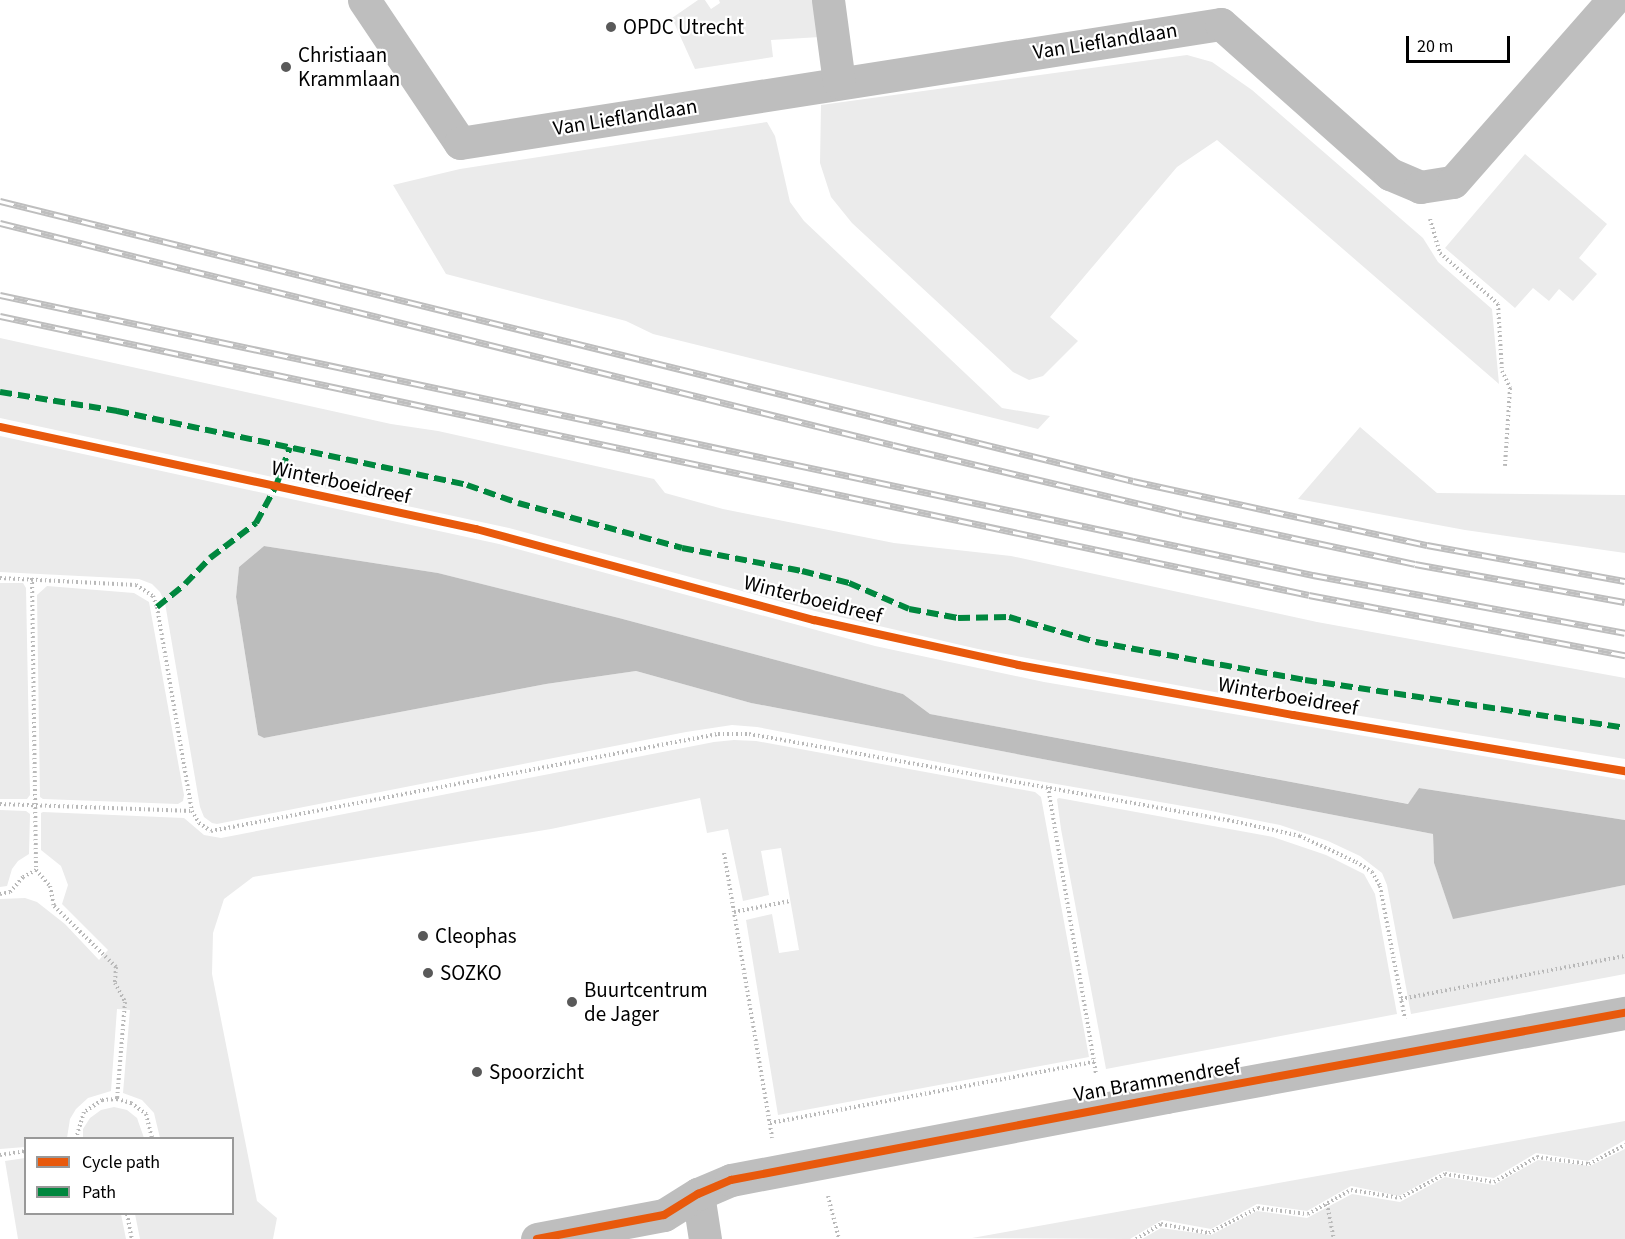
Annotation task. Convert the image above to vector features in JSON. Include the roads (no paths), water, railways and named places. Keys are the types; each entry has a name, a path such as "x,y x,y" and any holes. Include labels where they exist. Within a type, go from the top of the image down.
{"street":[{"name":"Van Lieflandlaan","path":"364,0 460,143 839,82 1219,12 1390,174 1420,187 1453,182 1613,0"},
{"path":"828,0 839,82"},
{"name":"Van Brammendreef","path":"537,1239 664,1215 698,1194 731,1180 1102,1108 1625,1013"},
{"path":"698,1194 705,1239"}],"railway":[{"path":"0,201 1133,481 1427,545 1625,581"},
{"path":"0,223 893,445 1182,514 1415,564 1625,602"},
{"path":"0,295 1313,575 1625,633"},
{"path":"0,316 1309,595 1625,655"}],"place":[{"name":"OPDC Utrecht","path":"611,27"},
{"name":"Christiaan Krammlaan","path":"286,67"},
{"name":"Cleophas","path":"423,936"},
{"name":"SOZKO","path":"428,973"},
{"name":"Buurtcentrum de Jager","path":"572,1002"},
{"name":"Spoorzicht","path":"477,1072"}]}
